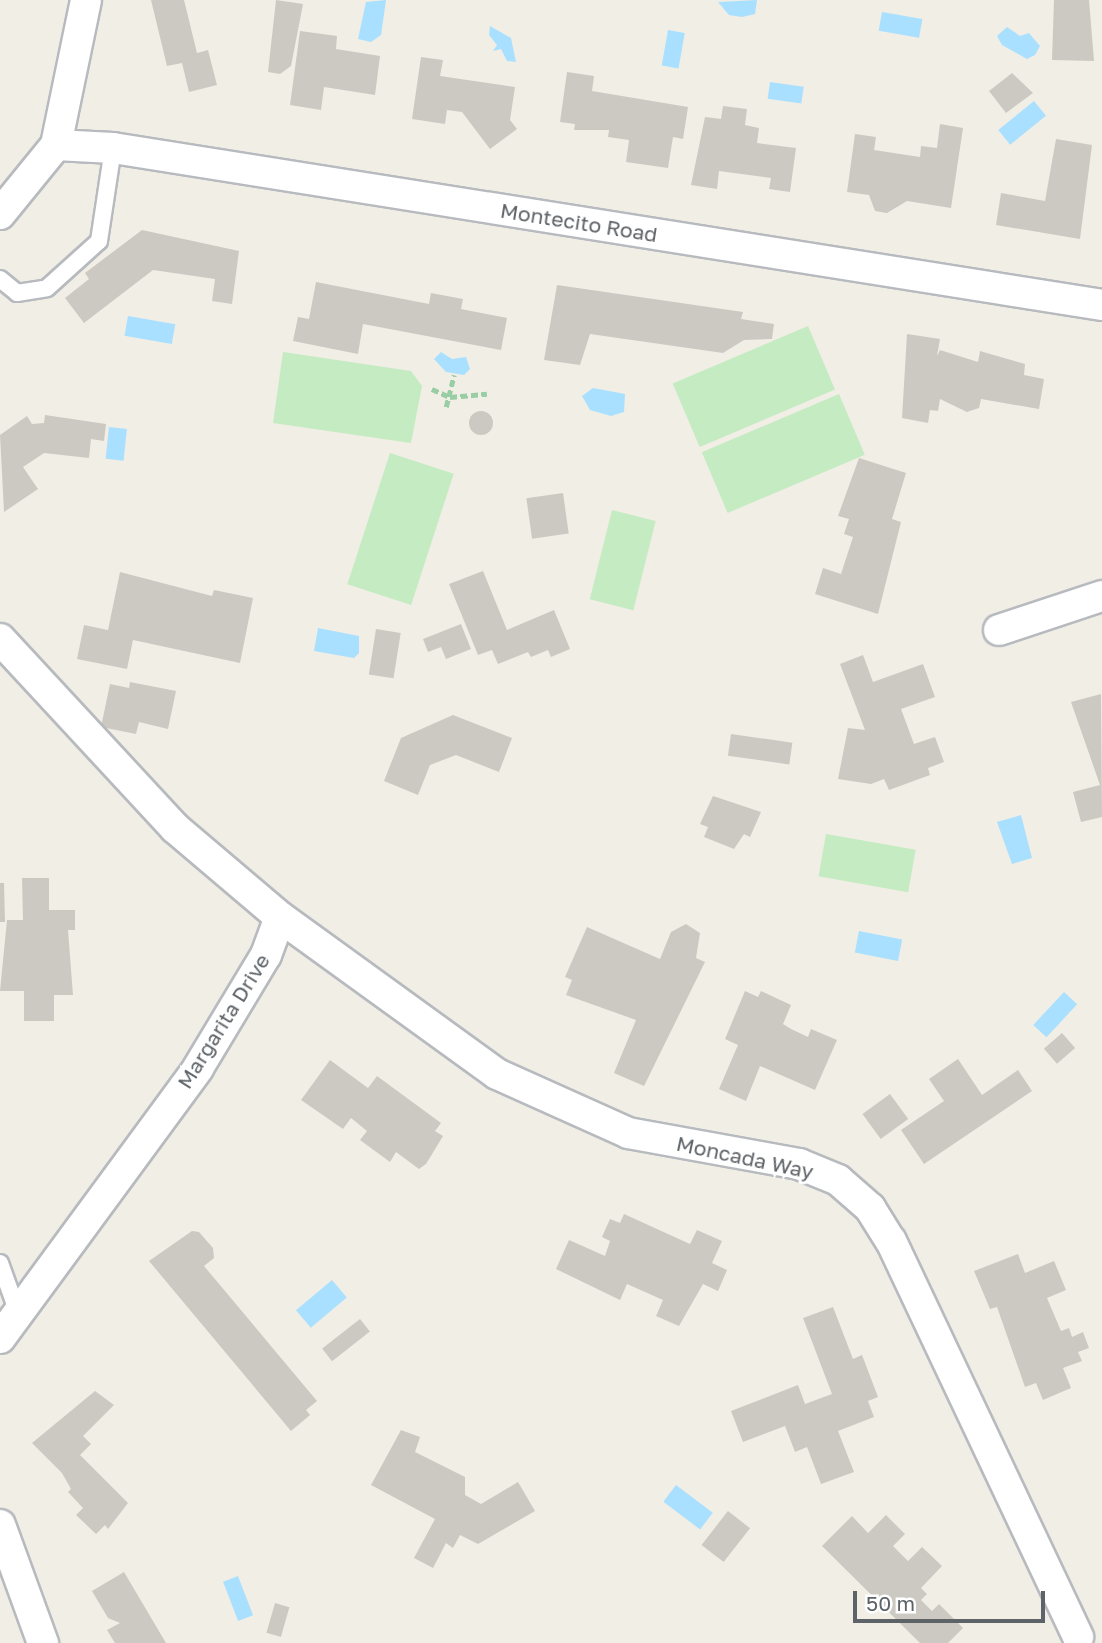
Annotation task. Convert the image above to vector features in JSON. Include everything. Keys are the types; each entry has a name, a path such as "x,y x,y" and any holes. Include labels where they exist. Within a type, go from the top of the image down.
{"street":[{"path":"0,214 56,145 86,0"},
{"name":"Montecito Road","path":"56,145 113,148 1102,305"},
{"path":"999,631 1102,596"},
{"path":"0,639 175,828 280,917"},
{"name":"Margarita Drive","path":"0,1338 198,1068 266,955 280,917"},
{"name":"Moncada Way","path":"280,917 497,1074 628,1133 799,1164 838,1180 870,1208 891,1241 1078,1637"},
{"path":"0,1525 43,1643"}],"lane":[{"path":"0,279 17,293 47,288 99,241 113,148"},
{"path":"0,1263 18,1313"}],"path":[{"path":"449,404 454,375"},
{"path":"432,389 449,404"},
{"path":"449,404 487,394"}],"green space":[{"path":"808,326 835,390 700,447 673,383"},
{"path":"283,352 411,371 422,386 411,443 273,423"},
{"path":"839,394 865,455 728,513 702,452"},
{"path":"390,453 454,474 411,605 347,584"},
{"path":"612,510 656,521 633,610 590,599"},
{"path":"826,834 916,850 908,892 819,876"}],"water":[{"path":"386,0 381,35 371,42 358,39 366,2"},
{"path":"757,0 755,14 742,17 729,15 718,2"},
{"path":"882,12 922,19 919,38 879,31"},
{"path":"490,26 511,38 516,62 507,61 501,49 493,51 497,45 489,35"},
{"path":"1007,27 1020,36 1029,33 1040,46 1035,55 1027,59 1002,45 997,36"},
{"path":"668,30 685,33 678,68 662,65"},
{"path":"770,82 804,87 801,104 768,99"},
{"path":"1034,101 1046,116 1010,145 998,130"},
{"path":"128,316 175,324 172,344 125,336"},
{"path":"441,352 452,359 466,357 470,369 464,375 446,372 434,359"},
{"path":"593,388 625,394 624,412 611,416 590,410 582,396"},
{"path":"109,427 127,429 124,461 106,459"},
{"path":"318,628 359,636 359,653 354,658 314,651"},
{"path":"1021,815 1032,858 1012,864 997,822"},
{"path":"859,931 902,939 898,961 855,953"},
{"path":"1064,992 1077,1004 1046,1037 1033,1025"},
{"path":"332,1280 347,1298 311,1328 296,1310"},
{"path":"676,1485 713,1513 700,1529 663,1502"},
{"path":"238,1576 253,1615 238,1621 223,1582"}],"building":[{"path":"151,0 184,0 197,53 208,50 217,85 189,92 182,63 167,66"},
{"path":"276,0 303,4 291,66 280,74 268,72"},
{"path":"1054,0 1089,0 1094,61 1052,60"},
{"path":"300,31 337,36 336,49 380,56 375,95 324,87 321,110 290,105"},
{"path":"421,57 443,60 440,76 515,87 510,120 517,129 490,149 462,112 447,110 445,124 412,119"},
{"path":"567,72 594,76 592,91 688,107 683,139 673,137 668,168 626,162 629,140 608,137 609,130 574,130 575,124 560,122"},
{"path":"1012,73 1033,93 1006,113 989,91"},
{"path":"723,106 747,109 745,125 759,128 757,143 796,148 790,192 769,189 771,178 719,171 717,189 691,185 705,117 721,119"},
{"path":"940,124 963,128 951,208 907,201 887,213 875,211 869,195 847,192 855,134 876,137 874,150 920,157 921,146 937,148"},
{"path":"1056,139 1092,145 1080,239 996,225 1001,193 1045,201"},
{"path":"142,230 239,251 232,304 212,301 215,279 153,270 84,323 65,298 89,279 85,273"},
{"path":"316,282 429,304 431,293 463,299 461,309 507,318 501,350 363,324 358,354 293,341 298,317 309,319"},
{"path":"557,285 743,312 741,319 774,324 772,339 744,340 723,353 590,334 580,365 544,360"},
{"path":"907,334 940,339 937,356 940,350 978,362 980,351 1025,364 1024,375 1044,379 1039,409 981,399 979,408 967,412 940,399 938,411 930,410 928,423 902,418"},
{"path":"481,411 490,414 493,423 490,432 481,435 472,432 469,423 472,414"},
{"path":"45,415 106,424 104,441 91,439 89,458 44,453 23,467 38,489 4,512 0,435 27,416 32,424 44,423"},
{"path":"859,458 906,473 892,519 901,522 878,614 815,594 823,568 841,574 853,537 844,534 849,519 838,516"},
{"path":"563,493 569,534 532,539 526,498"},
{"path":"483,571 507,630 554,610 570,649 551,657 548,650 531,657 528,652 498,664 492,650 478,655 449,584"},
{"path":"120,572 212,596 214,590 253,598 240,663 133,640 127,669 77,659 84,625 108,630"},
{"path":"461,624 471,649 446,659 441,647 428,652 423,639"},
{"path":"376,629 401,633 393,678 369,674"},
{"path":"863,655 873,682 923,664 935,697 901,709 914,744 935,737 944,762 928,768 930,775 889,790 884,779 871,784 838,779 848,728 865,730 840,664"},
{"path":"130,682 176,691 168,729 139,722 136,734 101,727 110,684 129,688"},
{"path":"1101,694 1102,817 1081,822 1073,792 1100,785 1071,702"},
{"path":"453,715 512,738 499,772 456,755 430,765 418,795 384,781 401,738"},
{"path":"731,734 792,743 789,764 728,756"},
{"path":"713,796 761,812 750,837 744,834 734,849 704,837 708,827 700,824"},
{"path":"22,878 49,878 49,910 75,910 75,930 68,930 73,995 54,995 54,1021 24,1021 24,991 0,991 7,920 23,920"},
{"path":"0,883 4,883 5,922 0,922"},
{"path":"686,924 700,933 696,958 705,962 644,1086 614,1073 636,1020 566,995 572,980 565,977 587,927 660,959 671,932"},
{"path":"745,991 758,997 761,991 791,1005 783,1024 791,1029 808,1037 811,1029 837,1040 815,1090 760,1066 746,1101 719,1089 738,1045 725,1039"},
{"path":"1062,1033 1075,1048 1057,1064 1044,1049"},
{"path":"958,1059 982,1095 1018,1070 1032,1091 924,1164 901,1130 944,1101 929,1079"},
{"path":"330,1060 368,1088 377,1076 441,1123 435,1131 443,1136 426,1164 419,1169 396,1152 390,1162 360,1140 367,1131 351,1118 343,1129 301,1100"},
{"path":"890,1094 908,1119 881,1139 862,1114"},
{"path":"624,1214 690,1244 697,1230 722,1241 712,1263 727,1270 718,1291 703,1284 679,1326 656,1316 663,1300 627,1284 620,1300 556,1269 569,1240 605,1256 610,1241 602,1237 610,1219 620,1223"},
{"path":"192,1231 199,1232 213,1248 214,1258 204,1266 317,1401 306,1410 310,1415 291,1431 149,1261"},
{"path":"1018,1254 1025,1273 1054,1261 1066,1290 1047,1298 1061,1331 1069,1328 1072,1337 1083,1332 1089,1348 1078,1352 1082,1361 1063,1368 1071,1388 1043,1400 1036,1383 1025,1387 997,1307 990,1309 974,1271"},
{"path":"833,1307 853,1359 862,1355 878,1397 868,1401 874,1417 838,1431 854,1472 821,1484 807,1447 795,1452 785,1426 743,1442 731,1411 798,1385 805,1404 832,1394 803,1318"},
{"path":"360,1319 370,1332 332,1361 322,1349"},
{"path":"95,1391 114,1405 83,1436 91,1444 80,1455 128,1503 108,1529 105,1525 96,1534 76,1515 83,1508 68,1492 71,1489 62,1473 32,1443"},
{"path":"401,1430 420,1437 415,1452 465,1477 465,1495 481,1504 518,1482 535,1511 478,1544 460,1535 453,1548 446,1543 433,1568 414,1558 435,1519 371,1485"},
{"path":"728,1511 750,1528 724,1562 702,1545"},
{"path":"886,1515 905,1534 893,1546 908,1561 922,1547 942,1566 921,1588 927,1594 921,1600 932,1611 939,1604 963,1628 948,1643 920,1643 822,1546 852,1516 868,1533"},
{"path":"124,1572 166,1643 115,1643 107,1630 120,1623 108,1618 92,1591"},
{"path":"275,1603 289,1607 281,1637 266,1633"}]}
